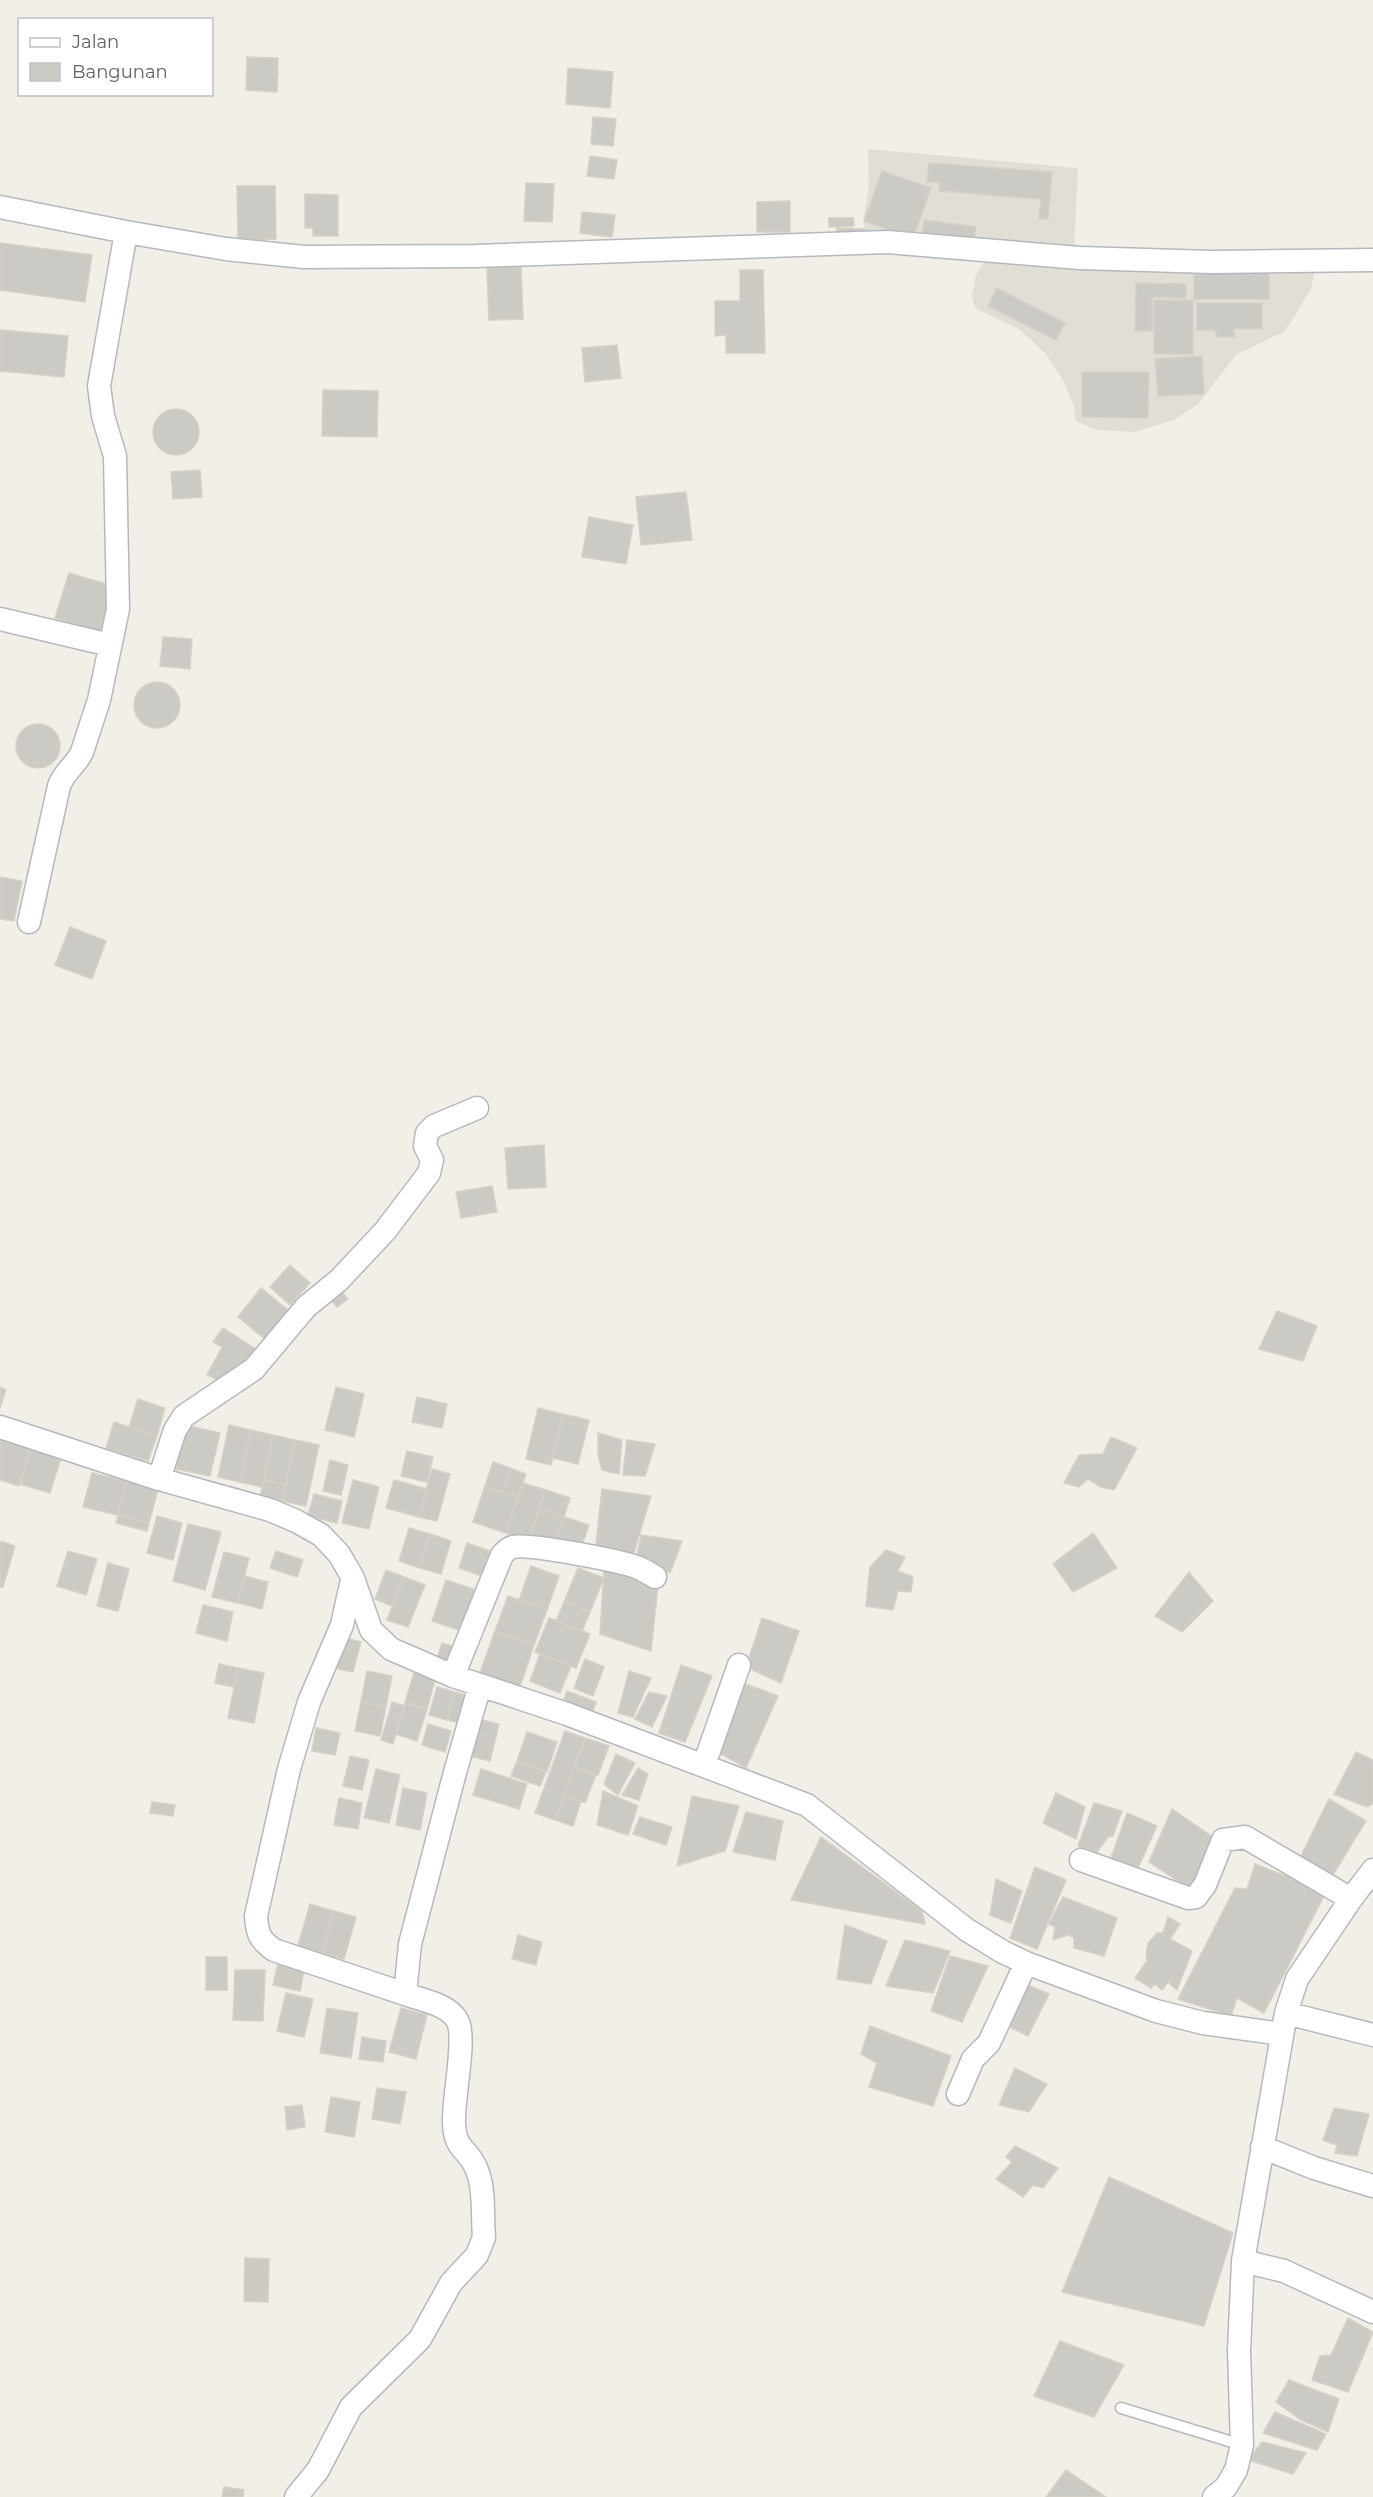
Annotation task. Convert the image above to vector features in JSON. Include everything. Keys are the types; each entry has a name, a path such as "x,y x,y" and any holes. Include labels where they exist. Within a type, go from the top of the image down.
{"street":[{"path":"0,207 126,232 271,254 351,258 887,242 1080,258 1212,262 1373,260"},
{"path":"29,922 59,786 63,775 79,759 82,752 99,700 118,609 115,456 103,416 99,387 126,232"},
{"path":"0,619 110,645"},
{"path":"159,1479 175,1430 184,1416 254,1369 306,1307 339,1280 385,1231 429,1173 432,1160 425,1146 427,1133 434,1126 477,1108"},
{"path":"0,1427 159,1479 270,1510 296,1521 321,1535 339,1554 353,1578 356,1593 371,1630 391,1649 453,1676 567,1714 807,1805 967,1930 1026,1963 1156,2011 1203,2023 1283,2024 1373,2035"},
{"path":"453,1676 502,1555 508,1549 515,1546 546,1549 613,1561 638,1568 655,1577"},
{"path":"296,2497 318,2470 351,2407 420,2339 451,2283 477,2255 484,2237 480,2176 472,2158 458,2145 455,2137 454,2102 461,2044 459,2023 453,2014 405,1994 274,1950 260,1939 256,1930 256,1916 289,1769 309,1702 342,1625 353,1578"},
{"path":"704,1765 739,1665"},
{"path":"405,1994 410,1944 480,1685"},
{"path":"1081,1860 1188,1898 1196,1896 1205,1885 1223,1840 1245,1837 1351,1899"},
{"path":"1214,2497 1226,2487 1236,2470 1242,2445 1239,2351 1243,2262 1283,2024 1297,1979 1373,1870"},
{"path":"958,2094 973,2059 989,2043 1026,1963"},
{"path":"1262,2147 1314,2168 1373,2186"},
{"path":"1243,2262 1284,2271 1373,2312"}],"lane":[{"path":"1121,2408 1242,2445"}],"shaded area":[{"path":"868,149 1078,168 1074,251 867,235 863,222 869,186"},
{"path":"986,260 1315,268 1311,289 1285,331 1236,355 1198,404 1174,420 1134,432 1096,430 1076,421 1074,406 1064,382 1046,354 1020,330 975,308 972,296 976,275"}],"building":[{"path":"247,57 278,58 277,92 246,90"},
{"path":"568,68 613,72 610,108 566,104"},
{"path":"593,117 616,119 613,146 591,144"},
{"path":"590,156 617,160 614,179 587,176"},
{"path":"929,163 1052,172 1048,219 1039,219 1041,199 939,191 940,183 927,182"},
{"path":"882,171 931,188 913,238 864,221"},
{"path":"526,183 554,184 552,222 524,221"},
{"path":"237,186 275,186 276,239 238,240"},
{"path":"305,194 338,195 338,236 313,236 313,228 305,228"},
{"path":"790,201 790,232 757,232 757,202"},
{"path":"582,212 615,215 612,237 580,233"},
{"path":"829,218 853,218 854,226 829,227"},
{"path":"924,220 976,227 973,246 922,239"},
{"path":"837,228 865,229 865,238 837,237"},
{"path":"0,243 92,255 85,302 0,290"},
{"path":"521,267 523,319 489,320 487,268"},
{"path":"1269,268 1269,299 1194,299 1194,269"},
{"path":"740,270 763,270 765,353 726,353 726,335 715,336 715,301 740,301"},
{"path":"1136,283 1186,284 1186,298 1152,297 1152,331 1135,331"},
{"path":"997,288 1065,323 1056,340 988,306"},
{"path":"1154,300 1193,300 1193,354 1154,354"},
{"path":"1197,303 1262,303 1262,329 1234,329 1234,337 1216,337 1216,330 1197,330"},
{"path":"0,330 68,336 64,377 0,371"},
{"path":"617,345 621,378 585,382 582,348"},
{"path":"1202,356 1204,394 1158,396 1155,359"},
{"path":"1082,372 1149,372 1148,418 1082,417"},
{"path":"323,390 378,391 377,437 322,436"},
{"path":"176,409 192,416 199,432 192,448 176,455 160,448 153,432 160,416"},
{"path":"200,470 202,497 173,499 171,472"},
{"path":"686,492 692,540 641,545 636,497"},
{"path":"589,517 633,525 626,564 582,557"},
{"path":"69,573 113,586 100,631 55,618"},
{"path":"163,637 192,639 190,669 160,666"},
{"path":"157,682 173,689 180,705 173,721 157,728 141,721 134,705 141,689"},
{"path":"38,724 47,725 54,730 59,737 59,755 54,762 47,767 38,768 29,767 22,762 17,755 16,746 17,737 22,730 29,725"},
{"path":"0,877 22,881 14,921 0,919"},
{"path":"70,927 106,941 92,979 55,965"},
{"path":"544,1145 546,1187 508,1189 505,1148"},
{"path":"492,1186 497,1212 461,1218 456,1192"},
{"path":"290,1265 310,1283 290,1305 270,1287"},
{"path":"337,1287 348,1299 337,1307 327,1295"},
{"path":"261,1288 288,1310 265,1339 238,1317"},
{"path":"1277,1311 1317,1326 1303,1361 1259,1349"},
{"path":"223,1328 257,1350 247,1366 240,1362 227,1385 207,1375 222,1347 213,1342"},
{"path":"0,1387 6,1390 0,1408"},
{"path":"336,1387 364,1394 354,1437 325,1430"},
{"path":"417,1397 447,1404 442,1428 412,1422"},
{"path":"138,1399 165,1408 157,1436 129,1427"},
{"path":"538,1408 563,1414 551,1465 526,1459"},
{"path":"563,1414 589,1420 578,1464 553,1458"},
{"path":"114,1422 157,1436 148,1461 106,1448"},
{"path":"186,1425 220,1433 210,1476 176,1469"},
{"path":"229,1425 251,1430 240,1482 218,1477"},
{"path":"251,1430 273,1435 262,1487 240,1482"},
{"path":"598,1433 622,1440 619,1474 602,1470 598,1455"},
{"path":"273,1435 295,1440 286,1485 264,1480"},
{"path":"1111,1437 1137,1448 1114,1490 1101,1487 1088,1479 1079,1487 1064,1483 1079,1455 1103,1454"},
{"path":"0,1440 30,1449 19,1486 0,1480"},
{"path":"295,1440 319,1445 306,1506 282,1501"},
{"path":"627,1440 655,1444 645,1476 623,1475"},
{"path":"30,1449 61,1458 50,1493 20,1484"},
{"path":"407,1451 433,1457 427,1482 401,1476"},
{"path":"330,1460 348,1465 341,1495 323,1491"},
{"path":"493,1462 510,1468 502,1492 485,1486"},
{"path":"510,1468 526,1474 518,1497 502,1492"},
{"path":"432,1469 450,1474 437,1521 419,1517"},
{"path":"92,1473 126,1481 118,1515 83,1507"},
{"path":"264,1480 286,1485 282,1501 260,1496"},
{"path":"353,1480 379,1487 369,1529 342,1523"},
{"path":"394,1480 427,1489 419,1517 386,1508"},
{"path":"126,1481 158,1489 149,1523 118,1515"},
{"path":"523,1483 546,1490 528,1541 506,1533"},
{"path":"485,1486 518,1497 506,1533 473,1522"},
{"path":"602,1489 651,1496 632,1559 595,1553"},
{"path":"546,1490 570,1498 564,1517 539,1508"},
{"path":"314,1494 342,1501 337,1523 308,1516"},
{"path":"539,1508 564,1517 555,1543 530,1535"},
{"path":"118,1515 149,1523 147,1531 116,1523"},
{"path":"157,1516 182,1523 173,1560 147,1553"},
{"path":"564,1517 589,1525 580,1551 555,1543"},
{"path":"188,1524 221,1532 205,1590 173,1581"},
{"path":"409,1528 430,1534 420,1568 399,1561"},
{"path":"1093,1533 1117,1568 1073,1592 1053,1564"},
{"path":"430,1534 451,1541 441,1574 420,1568"},
{"path":"641,1535 682,1541 670,1573 636,1561"},
{"path":"0,1541 15,1546 3,1587 0,1587"},
{"path":"467,1543 490,1551 482,1576 459,1568"},
{"path":"886,1550 905,1557 898,1571 913,1577 911,1592 898,1591 893,1610 866,1606 870,1567"},
{"path":"68,1551 97,1559 86,1595 57,1586"},
{"path":"276,1551 303,1560 297,1577 270,1568"},
{"path":"224,1552 249,1558 238,1603 212,1597"},
{"path":"108,1563 129,1569 118,1611 97,1606"},
{"path":"531,1566 559,1576 547,1610 519,1600"},
{"path":"578,1568 604,1578 590,1612 564,1602"},
{"path":"604,1569 658,1585 651,1651 600,1634"},
{"path":"386,1570 404,1577 392,1606 375,1599"},
{"path":"1189,1572 1213,1601 1182,1632 1155,1616"},
{"path":"244,1576 268,1582 262,1609 238,1603"},
{"path":"404,1577 425,1585 408,1627 387,1620"},
{"path":"446,1580 482,1592 468,1633 432,1621"},
{"path":"508,1596 547,1610 534,1645 495,1631"},
{"path":"564,1602 590,1612 582,1631 556,1621"},
{"path":"203,1605 233,1612 227,1641 196,1633"},
{"path":"549,1618 590,1634 576,1668 535,1652"},
{"path":"762,1618 799,1631 781,1683 746,1667"},
{"path":"495,1631 534,1645 520,1687 480,1673"},
{"path":"346,1638 361,1642 353,1672 338,1669"},
{"path":"442,1643 460,1648 455,1664 437,1659"},
{"path":"540,1654 571,1666 560,1693 530,1681"},
{"path":"585,1659 604,1667 593,1696 574,1688"},
{"path":"219,1664 238,1668 234,1687 215,1683"},
{"path":"681,1665 712,1676 685,1742 659,1733"},
{"path":"238,1668 264,1673 254,1723 228,1718"},
{"path":"415,1669 436,1676 427,1709 405,1703"},
{"path":"367,1671 392,1676 386,1707 361,1702"},
{"path":"629,1671 651,1678 633,1717 618,1713"},
{"path":"740,1682 778,1696 746,1768 716,1751"},
{"path":"437,1687 455,1692 447,1720 429,1715"},
{"path":"567,1691 596,1702 590,1719 561,1708"},
{"path":"455,1692 472,1697 464,1724 447,1720"},
{"path":"649,1692 667,1696 652,1727 635,1719"},
{"path":"361,1702 386,1707 380,1736 355,1731"},
{"path":"392,1702 405,1706 400,1721 388,1717"},
{"path":"405,1703 427,1709 417,1741 396,1734"},
{"path":"388,1717 400,1721 393,1744 381,1740"},
{"path":"474,1718 499,1724 490,1761 465,1755"},
{"path":"428,1724 451,1731 445,1752 422,1745"},
{"path":"316,1728 340,1733 335,1755 312,1751"},
{"path":"565,1731 585,1738 555,1820 535,1813"},
{"path":"527,1732 557,1742 547,1772 517,1761"},
{"path":"585,1738 609,1746 598,1775 574,1767"},
{"path":"1356,1752 1373,1760 1373,1803 1367,1807 1334,1794"},
{"path":"616,1754 635,1763 618,1795 604,1784"},
{"path":"350,1756 369,1760 362,1790 343,1786"},
{"path":"517,1761 546,1772 540,1786 511,1776"},
{"path":"574,1767 596,1775 585,1803 564,1795"},
{"path":"638,1768 648,1774 639,1800 622,1795"},
{"path":"376,1769 400,1775 389,1823 364,1818"},
{"path":"481,1769 527,1784 519,1809 473,1795"},
{"path":"403,1788 427,1793 420,1830 396,1825"},
{"path":"603,1791 638,1806 628,1835 597,1825"},
{"path":"1056,1793 1085,1807 1076,1839 1043,1823"},
{"path":"564,1795 581,1801 573,1826 555,1820"},
{"path":"692,1796 739,1806 725,1851 677,1866"},
{"path":"339,1798 362,1803 358,1829 334,1825"},
{"path":"1329,1799 1366,1821 1331,1878 1299,1860"},
{"path":"152,1802 175,1805 173,1816 150,1813"},
{"path":"1094,1803 1122,1811 1113,1836 1108,1837 1097,1852 1078,1846"},
{"path":"1172,1809 1217,1840 1193,1891 1149,1862"},
{"path":"746,1812 783,1821 775,1860 733,1852"},
{"path":"1127,1813 1157,1826 1137,1870 1111,1858"},
{"path":"640,1817 672,1827 666,1845 633,1834"},
{"path":"821,1837 922,1911 925,1924 791,1900"},
{"path":"1255,1864 1326,1892 1264,2013 1237,1998 1231,2016 1178,1999 1235,1888 1247,1889"},
{"path":"1035,1867 1066,1880 1037,1949 1010,1938"},
{"path":"996,1879 1022,1891 1011,1923 990,1915"},
{"path":"1063,1897 1117,1918 1104,1956 1074,1948 1074,1938 1068,1935 1053,1940 1055,1927 1049,1924"},
{"path":"310,1904 334,1911 322,1953 298,1946"},
{"path":"334,1911 356,1917 344,1959 322,1953"},
{"path":"1168,1917 1180,1924 1170,1939 1192,1951 1177,1990 1168,1982 1162,1990 1155,1984 1151,1988 1135,1978 1147,1961 1148,1943 1157,1933 1163,1933"},
{"path":"845,1925 887,1941 871,1984 837,1979"},
{"path":"518,1935 542,1942 536,1965 512,1959"},
{"path":"905,1940 950,1951 933,1993 886,1986"},
{"path":"950,1956 988,1966 962,2022 931,2011"},
{"path":"206,1957 227,1957 227,1990 206,1990"},
{"path":"279,1959 305,1965 300,1991 273,1985"},
{"path":"235,1970 265,1970 263,2021 233,2020"},
{"path":"1023,1983 1049,1994 1028,2036 1003,2024"},
{"path":"286,1993 313,1999 304,2037 277,2031"},
{"path":"327,2008 358,2013 351,2058 320,2053"},
{"path":"401,2008 427,2015 416,2059 389,2052"},
{"path":"870,2026 951,2056 933,2106 869,2087 877,2063 861,2054"},
{"path":"362,2037 386,2041 383,2062 359,2059"},
{"path":"1015,2068 1047,2084 1029,2112 999,2105"},
{"path":"377,2088 406,2092 400,2124 372,2119"},
{"path":"331,2097 360,2102 354,2137 325,2132"},
{"path":"302,2105 305,2127 287,2130 285,2107"},
{"path":"1334,2108 1369,2114 1357,2156 1335,2153 1337,2145 1323,2140"},
{"path":"1015,2146 1058,2168 1043,2188 1033,2185 1023,2197 996,2179 1012,2162 1006,2157"},
{"path":"1109,2177 1233,2233 1204,2326 1062,2292"},
{"path":"245,2258 269,2259 268,2302 244,2301"},
{"path":"1348,2318 1373,2332 1348,2392 1312,2380 1320,2356 1331,2355"},
{"path":"1060,2341 1124,2365 1094,2417 1034,2396"},
{"path":"1289,2380 1339,2399 1328,2432 1301,2420 1276,2402"},
{"path":"1275,2412 1326,2434 1317,2450 1263,2433"},
{"path":"1262,2442 1306,2453 1293,2474 1248,2460"},
{"path":"1066,2470 1106,2497 1046,2497"},
{"path":"224,2487 244,2490 243,2497 222,2497"}]}
